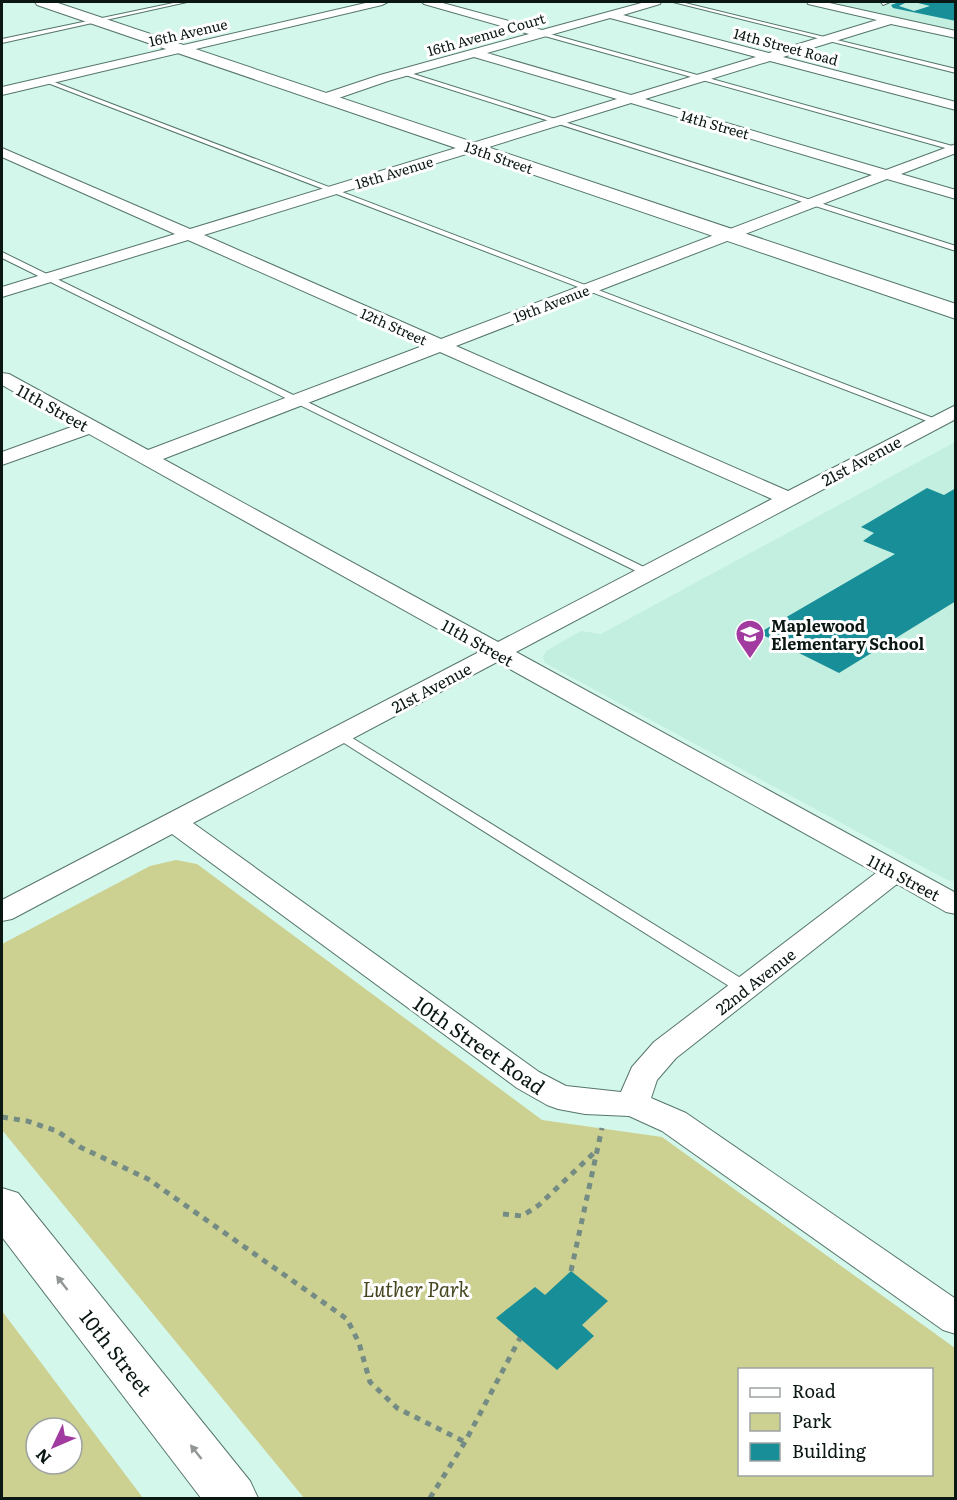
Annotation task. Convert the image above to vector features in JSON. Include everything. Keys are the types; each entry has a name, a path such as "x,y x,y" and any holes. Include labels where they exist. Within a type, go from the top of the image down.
{"street":[{"name":"13th Street","path":"42,2 956,312"},
{"name":"16th Avenue","path":"2,91 382,2"},
{"path":"428,2 543,34"},
{"name":"16th Avenue Court","path":"325,98 474,52 656,2"},
{"path":"812,2 956,35"},
{"name":"14th Street Road","path":"610,15 956,106"},
{"name":"18th Avenue","path":"2,292 890,20"},
{"name":"14th Street","path":"474,52 956,195"},
{"name":"19th Avenue","path":"146,458 955,148"},
{"name":"12th Street","path":"2,152 788,498"},
{"name":"11th Street","path":"2,378 894,873 956,905"},
{"name":"21st Avenue","path":"2,912 946,416"},
{"path":"2,459 89,427"},
{"name":"10th Street Road","path":"175,823 371,968 528,1080 558,1097 585,1102 633,1104 674,1122 956,1318"},
{"name":"22nd Avenue","path":"633,1104 643,1075 666,1050 894,873"},
{"name":"10th Street","path":"2,1205 232,1498"}],"lane":[{"path":"2,41 183,2"},
{"path":"676,2 956,71"},
{"path":"543,34 955,148"},
{"path":"404,73 956,249"},
{"path":"46,81 586,289 946,416"},
{"path":"2,255 648,573"},
{"path":"341,735 746,989"}],"path":[{"path":"2,1117 27,1121 57,1131 80,1147 148,1179 347,1318 359,1343 370,1382 397,1408 465,1442"},
{"path":"571,1270 603,1127"},
{"path":"503,1214 522,1216 539,1205 598,1150"},
{"path":"430,1498 465,1442 520,1338"}],"shaded area":[{"path":"829,2 955,2 955,31"},
{"name":"Maplewood Elementary School","path":"955,442 955,881 947,880 545,663 543,657 546,651 581,631 601,634"}],"green space":[{"name":"Luther Park","path":"176,860 197,864 542,1120 662,1137 955,1348 955,1498 304,1498 2,1130 4,1120 2,1118 2,944 150,866"},
{"path":"2,1311 81,1416 24,1416 24,1476 84,1476 84,1420 143,1498 2,1498"}],"building":[{"path":"907,2 899,6 914,11 930,6 914,2 956,2 956,21 893,8 891,5"},
{"path":"927,488 944,495 956,488 956,601 839,673 759,633 895,554 863,541 874,533 861,527"},
{"path":"571,1271 608,1301 582,1325 594,1336 557,1370 496,1318 535,1287 545,1295"}],"place":[{"name":"Maplewood Elementary School","path":"750,660"}]}
